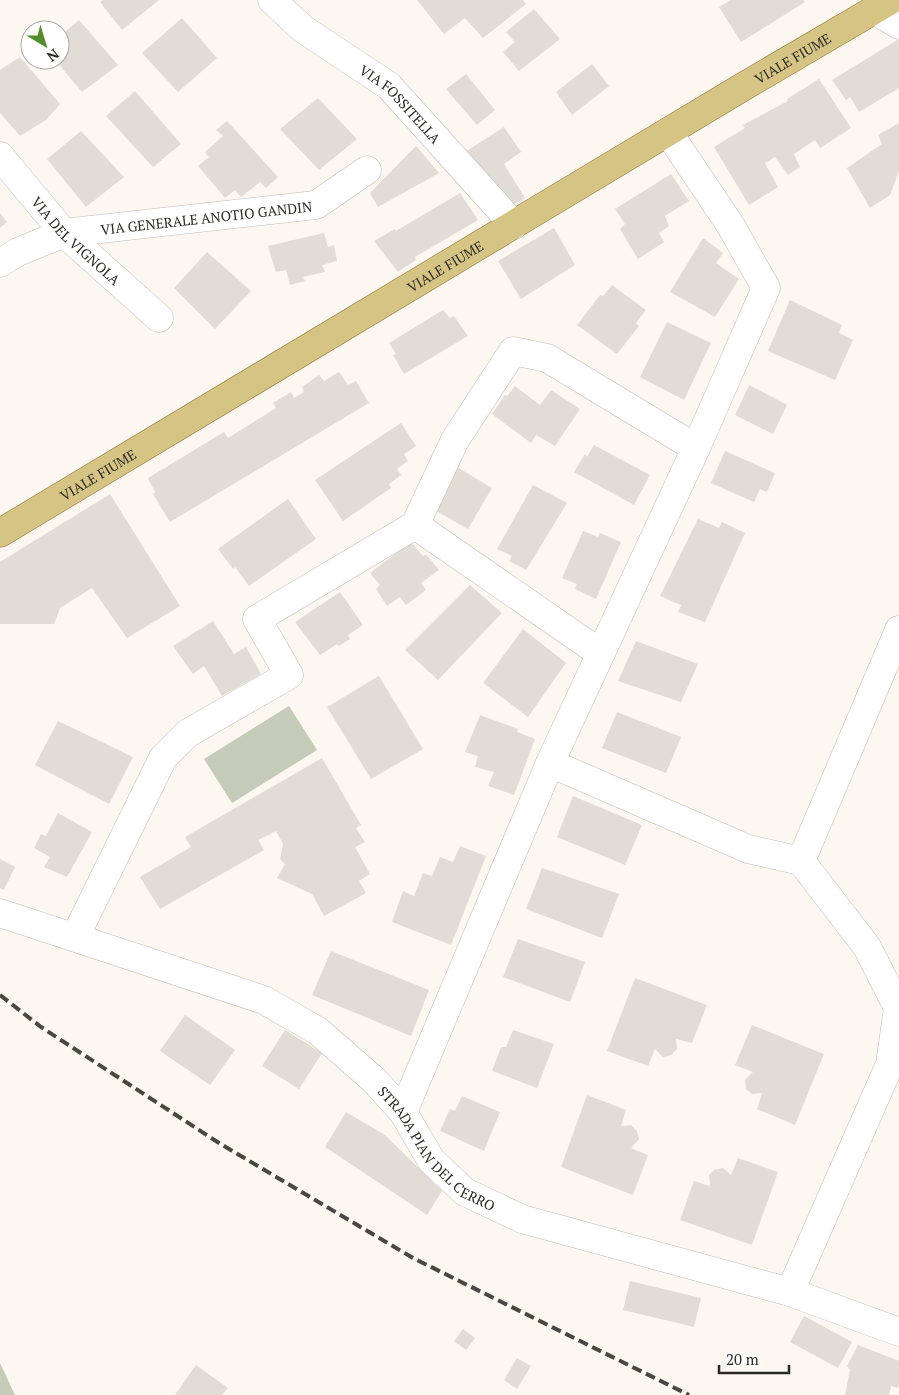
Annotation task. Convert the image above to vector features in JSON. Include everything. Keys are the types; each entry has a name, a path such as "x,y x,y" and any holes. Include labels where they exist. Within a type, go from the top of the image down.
{"main road":[{"name":"VIALE FIUME","path":"0,533 882,5"}],"street":[{"name":"VIA FOSSITELLA","path":"272,0 303,28 389,86 514,225"},
{"path":"882,5 899,25"},
{"path":"404,1112 550,763 696,448 766,288 731,226 668,132"},
{"name":"VIA DEL VIGNOLA","path":"0,156 64,233 159,318"},
{"name":"VIA GENERALE ANOTIO GANDIN","path":"0,263 18,252 64,233 316,206 367,170"},
{"path":"75,937 163,758 188,733 289,675 257,618 415,525 455,440 513,352 547,358 696,448"},
{"path":"415,525 600,653"},
{"path":"801,861 899,630"},
{"path":"550,763 748,849 801,861 867,947 898,1008 890,1064 790,1292"},
{"name":"STRADA PIAN DEL CERRO","path":"0,913 264,1000 278,1007 318,1031 374,1080 404,1112 431,1160 465,1192 522,1219 790,1292 899,1332"}],"green space":[{"path":"289,706 317,750 232,803 204,759"},
{"path":"0,1363 15,1395 0,1395"}],"building":[{"path":"103,0 159,0 122,30 100,2"},
{"path":"417,0 523,0 526,4 483,38 465,18 444,34"},
{"path":"731,0 803,0 805,2 741,42 719,7"},
{"path":"534,9 560,39 519,71 503,52 515,42 506,32"},
{"path":"182,18 217,58 178,92 142,53"},
{"path":"79,20 118,65 82,92 63,70 70,70 70,28"},
{"path":"899,39 899,88 859,112 850,97 846,100 832,80"},
{"path":"20,57 20,70 31,70 60,104 46,120 20,136 0,113 0,70"},
{"path":"592,64 609,86 572,115 556,92"},
{"path":"466,74 495,110 477,125 446,89"},
{"path":"819,79 851,128 820,148 815,140 794,154 800,167 788,175 775,157 765,163 778,187 749,205 714,147 745,128 743,125 788,101 787,99"},
{"path":"135,91 181,144 153,167 106,116"},
{"path":"318,98 357,139 319,170 280,129"},
{"path":"227,121 278,177 266,188 260,182 241,197 235,190 225,198 198,166 209,157 205,152 223,136 216,130"},
{"path":"899,123 899,171 890,195 870,208 847,168 882,144 878,135"},
{"path":"504,127 521,152 504,164 525,198 503,211 462,154"},
{"path":"81,131 124,177 86,207 47,159"},
{"path":"416,146 439,173 378,207 370,193"},
{"path":"671,174 689,201 665,216 669,226 659,233 664,242 638,259 620,229 625,224 615,209"},
{"path":"460,193 478,220 415,257 416,260 398,272 374,241 395,229 396,231"},
{"path":"0,213 7,222 0,228"},
{"path":"554,228 575,265 521,299 498,261"},
{"path":"324,233 328,247 334,245 337,261 322,265 325,272 303,277 305,281 290,285 286,270 276,272 268,246"},
{"path":"703,238 723,253 716,263 739,279 715,317 670,292"},
{"path":"207,252 251,291 215,329 174,288"},
{"path":"612,285 646,310 636,323 639,326 617,354 577,325 600,295 603,296"},
{"path":"790,300 842,325 839,333 853,340 835,380 768,351"},
{"path":"443,310 450,318 454,316 468,336 404,374 393,355 396,354 389,343"},
{"path":"667,322 711,343 684,400 640,377"},
{"path":"339,372 348,385 356,381 369,403 170,522 153,494 155,492 148,478 224,432 228,438 276,408 273,403 291,392 294,398 304,392 302,387 319,375 324,381"},
{"path":"749,385 787,405 773,434 735,415"},
{"path":"515,386 540,405 551,390 580,409 555,446 536,435 531,443 492,414 505,395 507,396"},
{"path":"401,423 416,446 404,454 408,461 397,469 401,475 389,484 391,488 343,521 315,480"},
{"path":"594,445 650,475 634,505 574,472 585,454 587,457"},
{"path":"725,451 775,473 767,492 760,489 754,502 711,483"},
{"path":"457,467 492,488 468,529 433,509"},
{"path":"533,485 567,503 526,570 509,561 512,556 497,549"},
{"path":"110,494 180,606 127,638 92,588 60,608 54,624 0,624 0,562"},
{"path":"288,499 316,539 249,586 218,549"},
{"path":"698,519 719,528 722,522 745,533 705,622 678,612 681,605 660,596"},
{"path":"583,531 598,537 600,533 621,542 596,599 575,589 577,584 562,578"},
{"path":"411,542 423,556 426,554 439,570 421,583 426,590 406,605 400,597 387,606 376,589 380,585 370,573"},
{"path":"470,585 502,613 438,680 405,650"},
{"path":"340,592 363,625 348,635 350,639 339,646 337,644 320,655 295,622"},
{"path":"213,621 234,654 246,647 261,674 222,696 204,666 193,674 173,646"},
{"path":"523,629 566,663 528,717 483,683"},
{"path":"636,641 698,664 681,702 618,681"},
{"path":"379,676 423,749 371,779 327,707"},
{"path":"617,712 681,737 666,773 602,748"},
{"path":"480,715 518,729 517,732 535,739 514,795 488,786 494,772 475,767 478,756 465,752"},
{"path":"58,721 133,757 109,804 35,765"},
{"path":"322,758 361,825 356,828 365,842 355,847 370,874 359,881 366,893 324,916 312,894 277,878 285,864 280,859 283,844 276,831 258,840 264,850 160,909 140,877 191,847 185,837"},
{"path":"573,796 642,825 625,865 557,837"},
{"path":"58,813 92,832 67,877 44,867 50,857 34,848 41,834 46,836"},
{"path":"460,846 486,856 451,945 392,922 403,891 414,896 423,873 432,876 440,857 453,862"},
{"path":"0,859 15,867 4,890 0,888"},
{"path":"542,868 619,894 602,938 526,909"},
{"path":"518,939 585,962 570,1002 503,977"},
{"path":"331,951 429,990 411,1036 312,995"},
{"path":"635,978 707,1005 692,1043 676,1039 677,1049 671,1055 663,1057 655,1049 648,1066 607,1051"},
{"path":"185,1015 235,1050 210,1085 160,1051"},
{"path":"752,1025 824,1054 795,1125 757,1109 762,1093 752,1094 746,1089 745,1080 753,1072 735,1065"},
{"path":"285,1030 322,1053 299,1089 262,1066"},
{"path":"513,1030 554,1044 537,1088 492,1071 501,1047 506,1047"},
{"path":"587,1095 626,1110 621,1126 631,1125 637,1131 639,1139 631,1148 648,1155 633,1195 561,1167"},
{"path":"462,1096 500,1112 484,1151 440,1131 450,1109 455,1111"},
{"path":"346,1112 385,1135 442,1191 427,1215 325,1147"},
{"path":"738,1158 778,1172 752,1245 680,1220 694,1181 710,1186 709,1175 714,1170 723,1168 731,1175"},
{"path":"630,1281 701,1298 694,1327 623,1310"},
{"path":"804,1316 852,1342 838,1368 790,1342"},
{"path":"463,1329 475,1338 466,1350 454,1341"},
{"path":"858,1345 899,1361 898,1388 891,1386 889,1395 845,1395 850,1370 847,1366"},
{"path":"517,1358 531,1366 517,1389 504,1380"},
{"path":"196,1365 228,1388 222,1395 175,1395"}],"railway":[{"path":"0,995 41,1027 219,1143 413,1258 689,1395"}]}
